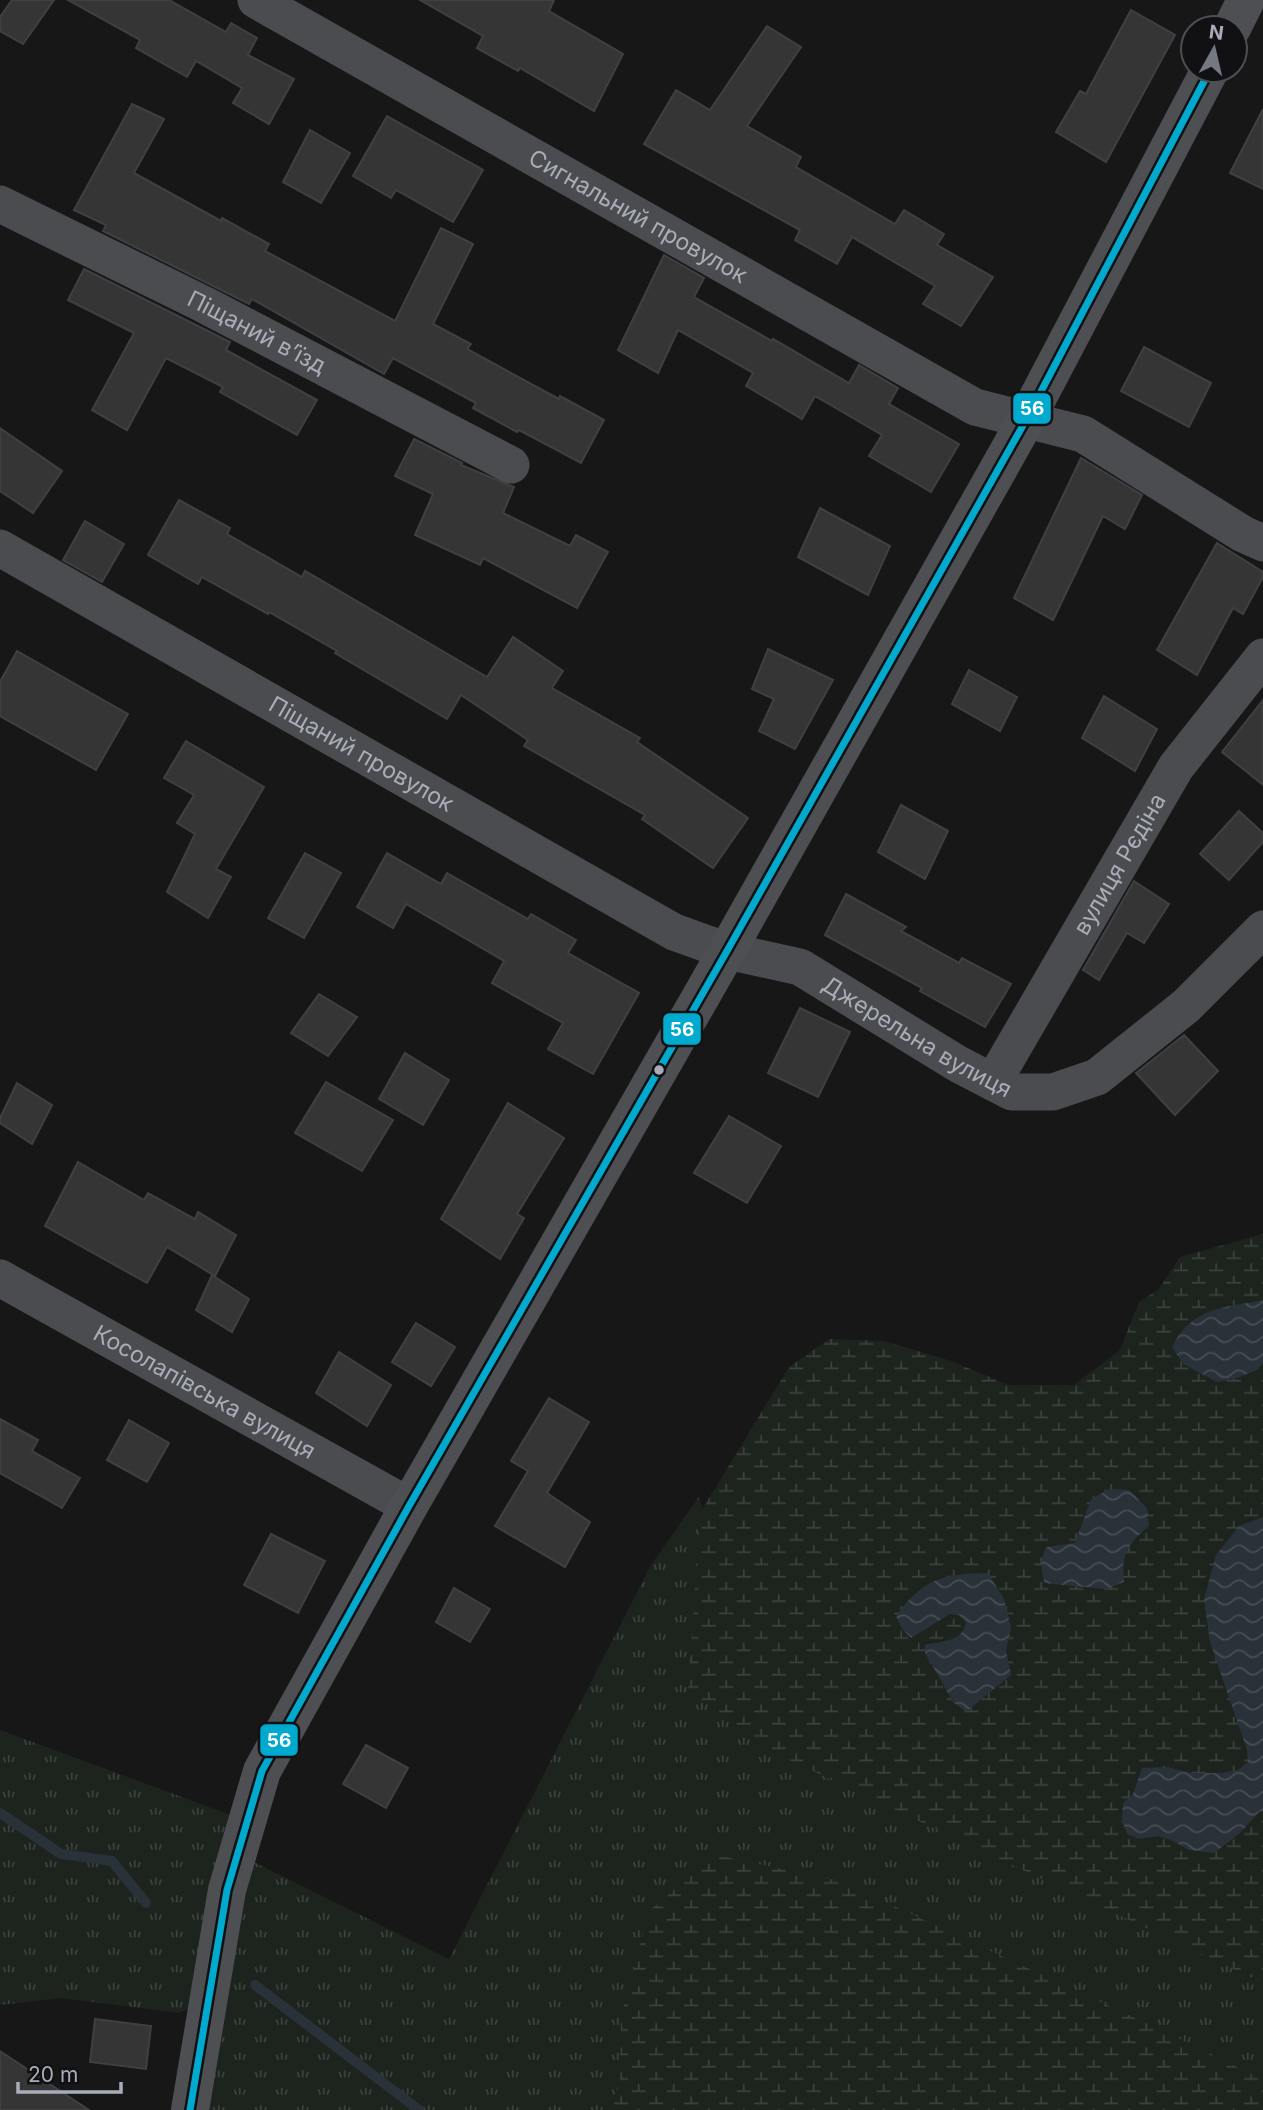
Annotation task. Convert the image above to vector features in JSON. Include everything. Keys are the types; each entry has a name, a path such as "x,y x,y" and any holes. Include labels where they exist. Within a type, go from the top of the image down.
{"main road":[{"path":"190,2110 227,1890 262,1770 409,1506 1027,420 1203,84"}],"street":[{"name":"Сигнальний провулок","path":"256,0 975,407 1083,434 1263,544"},
{"name":"Піщаний в’їзд","path":"0,204 204,304 512,465"},
{"name":"Піщаний провулок","path":"0,548 674,932 727,951"},
{"name":"вулиця Рєдіна","path":"993,1082 1176,767 1263,657"},
{"name":"Джерельна вулиця","path":"727,951 800,967 958,1064 1012,1092 1053,1091 1097,1077 1186,1006 1263,929"},
{"name":"Косолапівська вулиця","path":"0,1278 409,1506"}],"green space":[{"path":"1263,1234 1263,1983 785,1758 688,1691 700,1513 789,1367 829,1339 884,1341 951,1361 1009,1385 1074,1385 1120,1350 1139,1302 1159,1289 1180,1257"},
{"path":"699,1497 768,1719 1263,1929 1263,2095 620,2085 610,2110 196,2110 197,2005 179,2013 61,1998 0,2005 0,1730 247,1821 240,1855 449,1959 651,1565"},
{"path":"716,1855 840,1881 1191,2044 1263,2080 1263,2110 605,2110 620,2085 621,2016 649,1911"}],"water":[{"path":"1263,1300 1263,1363 1257,1370 1217,1382 1183,1364 1172,1347 1189,1324 1222,1308"},
{"path":"1110,1489 1129,1490 1147,1508 1149,1526 1131,1544 1125,1556 1124,1582 1106,1589 1044,1583 1041,1562 1046,1547 1075,1543 1091,1499"},
{"path":"1263,1517 1263,1811 1214,1853 1189,1850 1158,1836 1139,1839 1127,1834 1122,1821 1123,1803 1133,1794 1142,1768 1167,1767 1190,1773 1222,1773 1238,1770 1248,1762 1247,1750 1210,1642 1204,1599 1216,1555 1239,1526"},
{"path":"988,1573 1004,1599 1011,1628 1006,1651 1011,1675 966,1712 953,1702 925,1653 925,1645 956,1637 966,1623 959,1615 950,1614 911,1638 902,1629 896,1616 916,1593 935,1581 958,1575"}],"building":[{"path":"12,0 54,0 23,44 0,31 0,17"},
{"path":"68,0 169,0 226,32 231,23 257,38 248,55 294,79 269,124 233,103 242,88 196,61 187,77 136,48 140,40"},
{"path":"420,0 554,0 549,11 623,54 594,111 520,68 518,71 477,48 483,36"},
{"path":"1131,10 1175,35 1106,162 1056,132 1080,91 1086,94"},
{"path":"767,26 801,47 747,126 801,157 796,167 895,224 904,210 944,234 937,245 993,277 961,326 923,304 935,286 852,237 837,264 795,240 800,230 644,144 676,90 710,110"},
{"path":"132,104 164,119 134,173 269,244 265,251 395,321 441,228 473,244 433,324 471,344 467,349 604,420 581,463 473,408 476,403 393,358 384,374 252,299 249,304 103,231 106,225 74,210"},
{"path":"1263,109 1263,189 1230,173"},
{"path":"387,116 483,170 453,222 396,190 391,198 353,176"},
{"path":"310,130 350,153 321,203 283,182"},
{"path":"664,255 704,278 694,297 849,383 859,365 898,388 889,404 959,444 931,492 869,456 882,435 815,396 802,419 746,386 753,373 678,330 658,373 618,350"},
{"path":"84,269 230,342 226,350 317,400 297,435 220,392 223,387 166,358 127,430 92,410 134,333 68,300"},
{"path":"1144,347 1211,383 1189,427 1121,391"},
{"path":"0,428 62,471 33,513 0,491"},
{"path":"414,439 462,463 461,465 514,487 503,513 570,546 576,535 608,552 577,608 483,558 480,565 415,535 433,494 395,476"},
{"path":"1081,458 1142,495 1125,529 1103,516 1053,620 1014,598"},
{"path":"179,500 230,528 227,534 302,577 305,571 487,677 513,637 563,671 552,688 640,738 637,742 748,818 713,868 642,819 645,815 524,746 528,740 461,695 447,719 269,612 268,614 202,577 198,584 148,555"},
{"path":"820,508 890,546 868,595 798,557"},
{"path":"85,521 124,544 102,582 63,560"},
{"path":"1217,543 1263,572 1263,577 1243,614 1233,608 1197,675 1157,650"},
{"path":"768,649 833,680 795,749 759,731 774,699 752,689"},
{"path":"17,651 128,714 96,770 0,716 0,682"},
{"path":"969,670 1017,697 1000,731 952,704"},
{"path":"1104,696 1157,729 1135,771 1082,738"},
{"path":"1263,700 1263,785 1222,752"},
{"path":"186,741 264,787 216,869 231,877 208,918 167,892 195,834 177,823 194,795 164,778"},
{"path":"901,805 948,831 925,879 878,852"},
{"path":"1239,811 1263,833 1263,842 1229,880 1200,854"},
{"path":"305,853 341,873 304,938 268,918"},
{"path":"387,853 441,884 447,873 528,919 531,914 576,940 568,953 639,993 593,1074 548,1049 563,1023 492,983 504,961 406,904 393,928 357,907"},
{"path":"1134,881 1169,904 1144,943 1127,933 1099,980 1083,970"},
{"path":"846,894 906,927 901,931 959,963 962,958 1011,984 985,1027 920,991 922,988 825,935"},
{"path":"319,994 357,1017 328,1056 291,1033"},
{"path":"800,1008 850,1032 818,1097 768,1073"},
{"path":"1184,1035 1218,1071 1175,1115 1136,1073"},
{"path":"405,1053 449,1080 423,1125 379,1099"},
{"path":"326,1082 393,1120 362,1171 295,1133"},
{"path":"17,1083 52,1105 32,1144 0,1123"},
{"path":"508,1103 564,1138 517,1214 524,1218 500,1259 441,1219"},
{"path":"729,1116 781,1146 747,1203 694,1173"},
{"path":"78,1162 144,1200 148,1193 195,1219 198,1212 236,1235 215,1276 167,1247 147,1283 45,1226"},
{"path":"212,1275 249,1299 232,1332 196,1310"},
{"path":"416,1323 455,1347 431,1386 392,1362"},
{"path":"339,1352 391,1385 367,1426 316,1393"},
{"path":"549,1398 589,1422 547,1493 590,1522 565,1567 495,1526 528,1471 511,1461"},
{"path":"0,1419 38,1440 32,1451 80,1478 62,1508 0,1473"},
{"path":"129,1420 169,1443 147,1482 107,1460"},
{"path":"271,1534 325,1561 298,1613 244,1585"},
{"path":"454,1588 490,1609 470,1642 436,1622"},
{"path":"366,1745 408,1768 386,1808 343,1784"},
{"path":"95,2019 151,2026 146,2069 90,2062"},
{"path":"0,2051 33,2073 89,2110 0,2110"}],"waterway":[{"path":"0,1813 61,1854 112,1861 146,1903"},
{"path":"255,1985 419,2110"}],"transit line":[{"name":"56","path":"190,2110 227,1890 262,1771 409,1506 727,951 1026,420 1203,84"}]}
